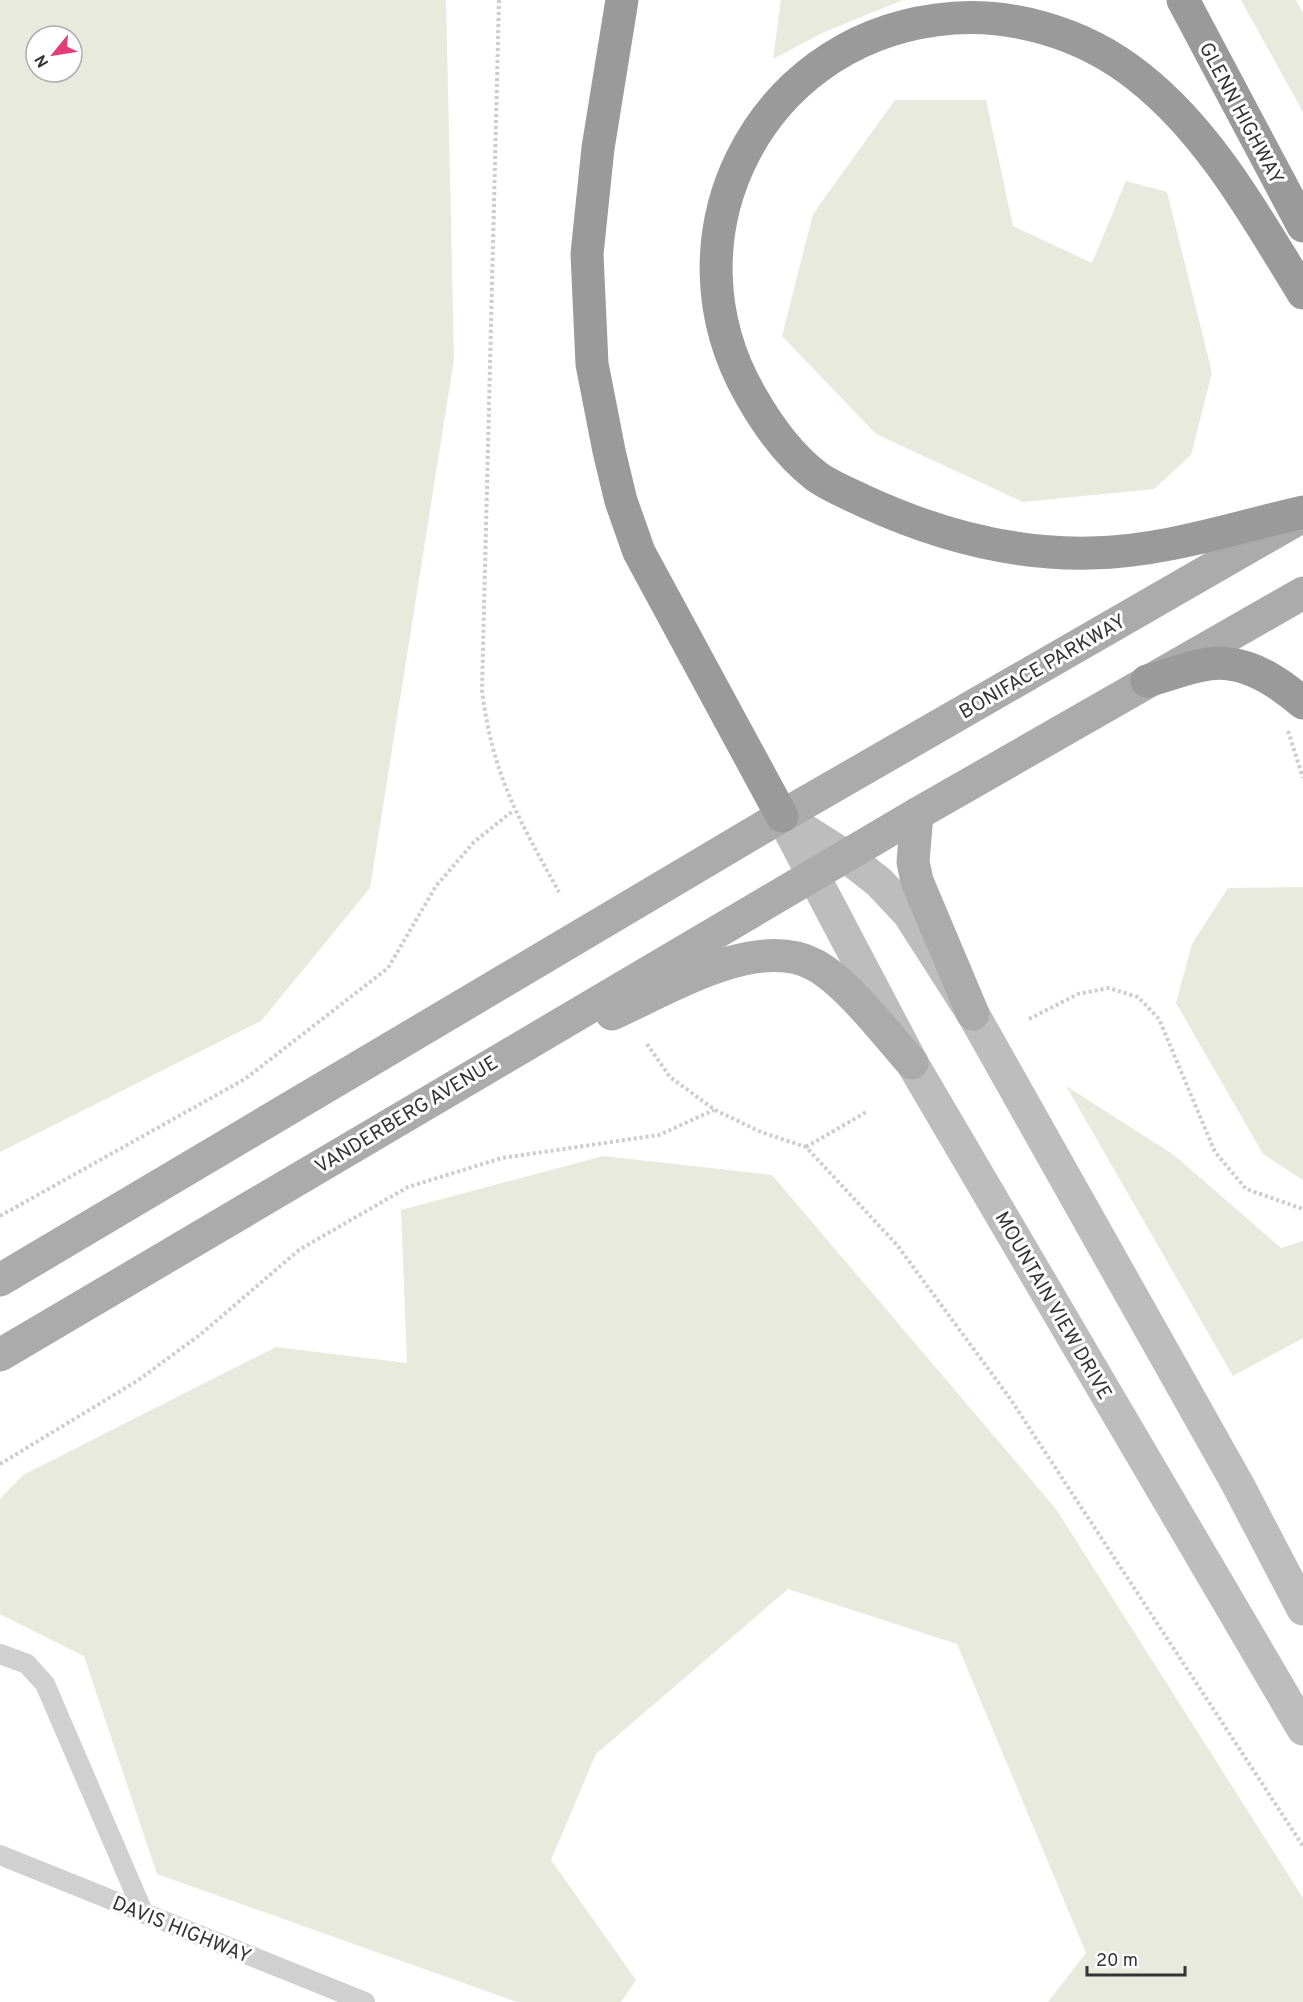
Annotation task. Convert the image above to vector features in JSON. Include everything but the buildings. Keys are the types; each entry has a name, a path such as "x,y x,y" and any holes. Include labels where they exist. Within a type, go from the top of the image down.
{"highway":[{"path":"622,0 598,148 588,254 592,364 609,451 621,501 639,552 782,816"},
{"name":"GLENN HIGHWAY","path":"1183,0 1303,226"},
{"path":"1303,293 1238,188 1196,135 1136,74 1076,39 1044,27 985,17 923,22 890,30 837,55 798,82 771,111 754,136 735,174 720,225 716,258 719,316 728,350 738,374 776,436 819,479 914,524 1004,546 1050,552 1094,553 1162,545 1303,514"},
{"path":"1146,681 1207,666 1229,664 1263,674 1303,703"}],"main road":[{"name":"BONIFACE PARKWAY","path":"782,816 1303,514"},
{"path":"813,876 1303,592"},
{"path":"917,814 913,862 917,881 973,1014"},
{"path":"0,1280 782,816"},
{"name":"VANDERBERG AVENUE","path":"0,1355 813,876"},
{"path":"447,1090 690,979 737,959 759,954 814,964 838,981 912,1063"}],"street":[{"path":"782,816 847,857 879,882 909,914 973,1014 1237,1483 1303,1609"},
{"name":"MOUNTAIN VIEW DRIVE","path":"782,816 912,1063 1303,1729"}],"lane":[{"path":"0,1654 27,1664 45,1684 144,1914"},
{"name":"DAVIS HIGHWAY","path":"0,1855 365,2002"}],"path":[{"path":"499,0 482,690 487,732 499,774 514,810 559,892"},
{"path":"0,1216 245,1079 388,968 436,886 474,842 514,810"},
{"path":"1029,1019 1077,994 1109,988 1138,997 1159,1019 1215,1152 1246,1189 1303,1209"},
{"path":"646,1044 670,1077 715,1110 761,1132 806,1147 897,1245 1009,1397 1303,1846"},
{"path":"0,1464 137,1381 201,1334 299,1250 408,1187 502,1158 659,1135 715,1110"},
{"path":"806,1147 868,1112"}],"shaded area":[{"path":"0,0 446,0 454,359 370,888 261,1021 0,1152"},
{"path":"781,0 903,0 824,32 773,59"},
{"path":"1241,0 1296,0 1303,13 1303,112"},
{"path":"895,100 986,100 1013,226 1092,263 1126,181 1167,192 1212,373 1191,455 1154,489 1023,502 876,434 782,336 813,214"},
{"path":"1303,887 1303,1180 1263,1154 1176,1003 1192,944 1228,888"},
{"path":"1066,1086 1174,1155 1281,1248 1303,1241 1303,1338 1233,1376"},
{"path":"603,1156 772,1175 1056,1509 1303,1898 1303,2002 1048,2002 1086,1953 957,1644 788,1589 596,1754 551,1860 636,1980 621,2002 517,2002 157,1874 84,1656 0,1614 0,1499 23,1475 276,1347 407,1363 401,1210"}]}
